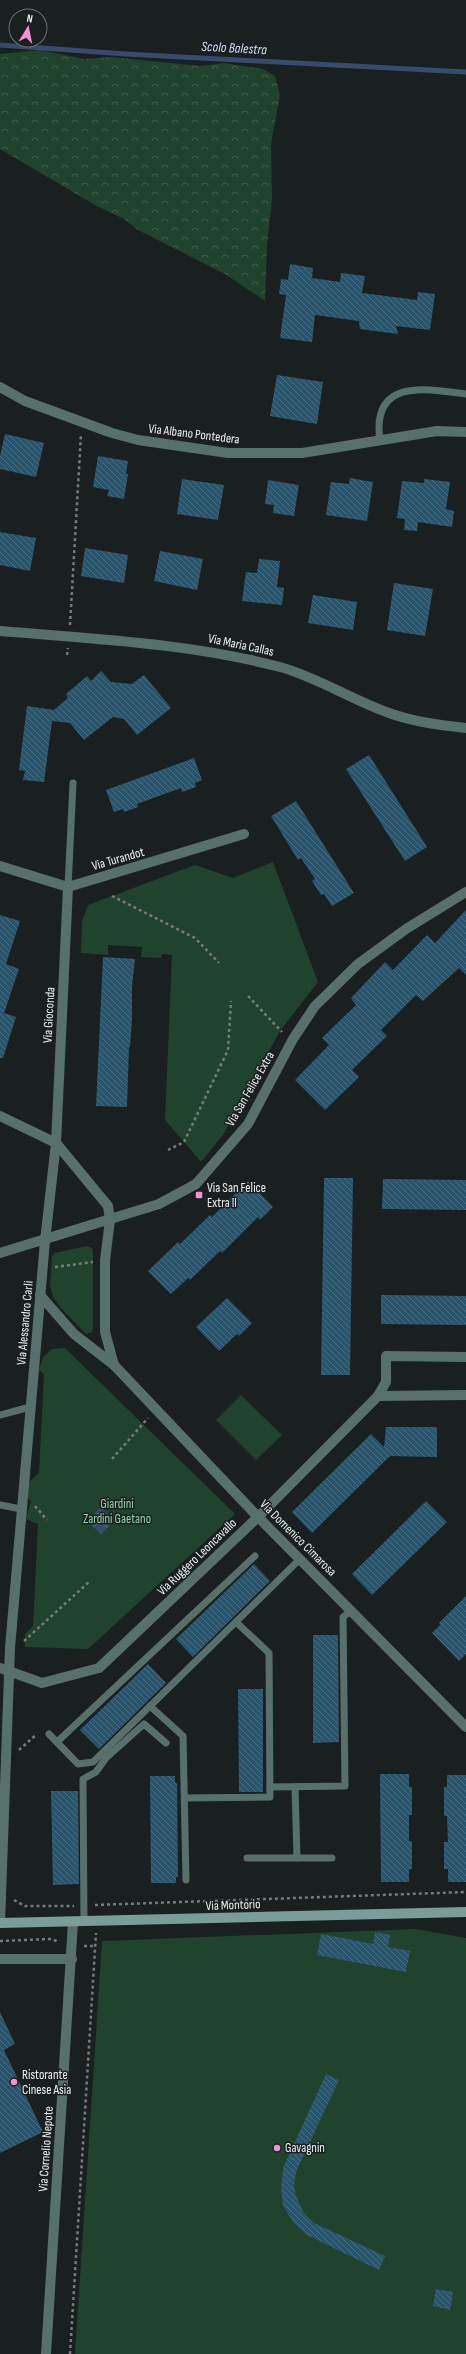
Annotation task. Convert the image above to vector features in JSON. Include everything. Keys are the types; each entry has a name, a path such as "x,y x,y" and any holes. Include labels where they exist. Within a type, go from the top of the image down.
{"street":[{"name":"Via Albano Pontedera","path":"0,386 25,401 112,433 138,440 228,453 302,453 380,442 437,431 466,432"},
{"name":"Via Maria Callas","path":"0,631 178,646 235,655 284,668 390,713 433,725 466,728"},
{"name":"Via Turandot","path":"68,888 244,834"},
{"path":"0,866 68,888"},
{"name":"Via Gioconda","path":"45,1241 56,1143 68,888"},
{"name":"Via San Felice Extra","path":"0,1253 45,1241 158,1204 196,1184 248,1124 293,1039 315,1006 358,964 406,929 466,892"},
{"path":"0,1116 56,1143 108,1206 110,1220"},
{"name":"Via Domenico Cimarosa","path":"110,1220 106,1260 105,1332 114,1365"},
{"name":"Via Alessandro Carli","path":"0,1923 6,1762 4,1670 10,1648 45,1241"},
{"name":"Via Domenico Cimarosa","path":"40,1295 74,1334 114,1365 258,1517 466,1727"},
{"name":"Via Ruggero Leoncavallo","path":"4,1670 42,1683 99,1668 258,1517 378,1396 386,1382 386,1356 466,1357"},
{"path":"378,1396 466,1395"},
{"name":"Via Montorio","path":"0,1923 96,1922 466,1912"},
{"name":"Via Cornelio Nepote","path":"46,2354 72,1959 73,1922"},
{"path":"0,1959 72,1959"}],"lane":[{"path":"380,442 380,411 385,403 395,395 412,390 432,389 466,394"},
{"path":"68,888 73,783"},
{"path":"0,1415 30,1407"},
{"path":"0,1505 21,1509"},
{"path":"57,1742 255,1556"},
{"path":"49,1734 78,1764 93,1762 300,1559"},
{"path":"270,1787 345,1786 343,1617 351,1611"},
{"path":"185,1798 270,1797 269,1654 236,1622"},
{"path":"150,1706 183,1736 186,1880"},
{"path":"84,1922 84,1779 96,1772 106,1758 144,1724 166,1743"},
{"path":"295,1787 297,1858"},
{"path":"247,1858 332,1858"}],"path":[{"path":"67,655 81,434 88,436"},
{"path":"112,896 195,938 219,963"},
{"path":"248,996 280,1031 293,1039"},
{"path":"168,1150 184,1142 228,1050 231,1001"},
{"path":"42,1269 106,1260"},
{"path":"112,1459 157,1409"},
{"path":"10,1648 25,1640 89,1582"},
{"path":"6,1762 44,1728 49,1734"},
{"path":"12,1894 14,1901 25,1906 84,1906 466,1892"},
{"path":"70,2354 97,1905"},
{"path":"0,1941 51,1939 72,1947 95,1946"}],"green space":[{"path":"40,50 84,59 111,57 200,66 224,63 263,69 275,76 280,95 271,144 272,200 267,244 265,301 225,274 138,230 124,219 95,205 0,149 0,54"},
{"path":"273,862 318,982 280,1031 223,1135 201,1162 165,1120 172,955 162,954 161,958 141,957 142,947 108,945 108,955 81,953 82,921 88,905 195,865 233,878"},
{"path":"87,1246 92,1248 93,1252 93,1329 92,1332 86,1334 60,1307 53,1297 50,1286 52,1256 54,1253"},
{"name":"Giardini Zardini Gaetano","path":"65,1348 235,1514 88,1649 25,1647 25,1634 33,1626 38,1524 26,1519 31,1501 26,1496 26,1485 39,1473 44,1374 39,1370 43,1357 52,1349"},
{"path":"241,1395 282,1435 256,1460 216,1420"},
{"name":"Gavagnin","path":"416,1929 466,1938 466,2354 75,2354 102,1941"}],"water":[{"path":"101,1507 114,1521 101,1534 87,1521"}],"building":[{"path":"290,264 313,268 312,278 340,282 341,273 365,276 362,293 417,300 418,292 435,294 430,330 396,326 398,334 360,329 359,321 315,315 312,342 280,338 286,295 279,294 281,279 288,280"},
{"path":"277,375 323,382 317,424 270,416"},
{"path":"5,434 44,443 36,477 0,469 0,456"},
{"path":"98,456 128,461 126,474 128,474 124,499 107,496 109,490 93,487"},
{"path":"350,478 373,482 367,521 326,515 331,482 349,484"},
{"path":"182,479 224,485 218,520 177,514"},
{"path":"424,479 450,482 446,509 454,511 452,527 418,522 417,531 404,530 405,519 397,518 402,481 424,483"},
{"path":"268,480 299,485 294,516 273,513 274,505 265,504"},
{"path":"0,532 36,538 30,571 0,565"},
{"path":"85,548 128,555 124,583 81,576"},
{"path":"160,551 203,559 197,590 154,581"},
{"path":"259,559 280,561 277,587 284,588 282,605 242,601 246,572 257,573"},
{"path":"394,583 433,589 425,636 387,630"},
{"path":"313,595 357,602 353,630 308,623"},
{"path":"101,671 111,682 132,684 144,675 171,708 137,735 124,719 113,717 84,740 70,723 52,721 44,782 23,780 25,771 19,770 27,706 54,710 68,698 66,694 87,676 91,681"},
{"path":"369,755 427,847 405,861 346,769"},
{"path":"194,758 202,780 195,783 196,787 182,792 181,788 137,804 138,807 124,812 123,809 114,812 106,790"},
{"path":"296,801 354,893 332,906 324,894 321,895 312,881 315,879 301,858 298,860 271,816"},
{"path":"466,910 466,975 459,968 423,1001 416,995 381,1030 387,1036 352,1070 359,1077 325,1110 295,1080 329,1045 322,1038 356,1005 351,998 385,962 393,970 427,935 435,943"},
{"path":"0,915 20,921 6,964 19,969 4,1013 16,1017 3,1058 0,1058"},
{"path":"103,957 135,959 132,987 132,1019 129,1047 127,1107 96,1106"},
{"path":"324,1178 353,1178 350,1375 321,1375"},
{"path":"383,1179 466,1180 466,1210 382,1209"},
{"path":"248,1181 273,1207 260,1220 258,1217 222,1253 220,1251 190,1280 188,1278 171,1294 148,1271 178,1242 180,1244 210,1215 212,1217"},
{"path":"381,1295 466,1296 466,1325 381,1324"},
{"path":"227,1298 252,1323 239,1336 237,1334 219,1351 196,1327"},
{"path":"386,1427 437,1427 437,1457 390,1456 312,1533 292,1512 371,1434 384,1447"},
{"path":"426,1501 447,1522 372,1595 352,1574"},
{"path":"254,1564 270,1581 193,1657 176,1639"},
{"path":"466,1596 466,1654 459,1661 432,1633 440,1625 439,1623"},
{"path":"313,1635 338,1635 339,1742 313,1743"},
{"path":"148,1664 166,1683 99,1749 80,1730"},
{"path":"238,1689 263,1689 263,1792 239,1792"},
{"path":"380,1774 409,1774 409,1787 412,1787 412,1815 409,1815 409,1841 412,1841 412,1869 409,1869 409,1882 381,1882"},
{"path":"447,1775 466,1775 466,1882 448,1882 448,1869 444,1869 444,1842 448,1842 447,1816 444,1816 444,1787 447,1787"},
{"path":"150,1776 175,1776 175,1783 177,1783 178,1877 176,1877 176,1883 151,1883"},
{"path":"51,1791 78,1791 79,1884 53,1885"},
{"path":"375,1932 390,1935 388,1947 410,1951 406,1972 317,1955 321,1934 373,1944"},
{"path":"0,2012 15,2044 4,2050 43,2132 0,2153"},
{"path":"326,2074 339,2080 296,2172 294,2186 296,2196 304,2213 314,2223 385,2256 379,2270 307,2235 293,2222 283,2205 281,2188 283,2168"},
{"path":"436,2289 453,2292 450,2310 433,2306"}],"waterway":[{"name":"Scolo Balestra","path":"0,45 126,54 466,72"}],"place":[{"name":"Via San Felice Extra II","path":"199,1195"},
{"name":"Ristorante Cinese Asia","path":"14,2082"},
{"name":"Gavagnin","path":"277,2148"}]}
